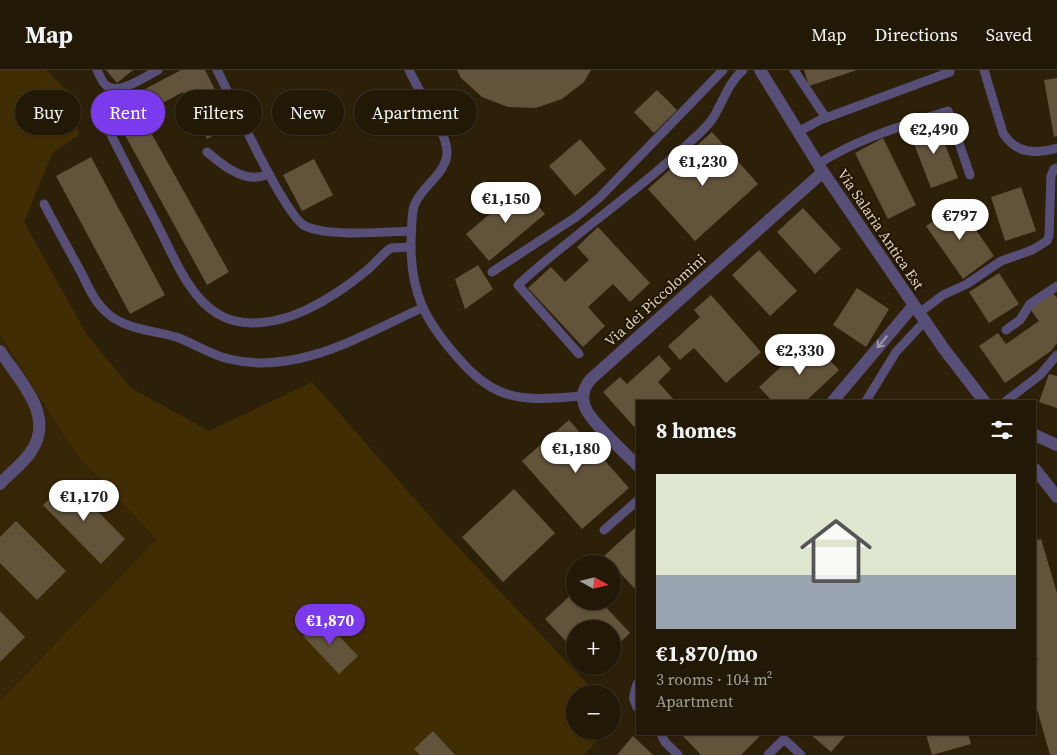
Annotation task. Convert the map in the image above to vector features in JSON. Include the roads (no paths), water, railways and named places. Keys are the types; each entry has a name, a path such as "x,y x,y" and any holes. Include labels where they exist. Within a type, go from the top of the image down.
{"street":[{"name":"Via Salaria Antica Est","path":"760,70 820,168 944,349 983,400"},
{"name":"Via dei Piccolomini","path":"583,396 586,386 592,378 820,168"},
{"path":"834,400 919,313"},
{"path":"0,351 34,402 39,412 40,421 38,438 32,450 0,484"},
{"path":"583,396 588,414 636,464"},
{"path":"1036,435 1057,445"},
{"path":"1036,470 1057,497"}],"lane":[{"path":"97,70 108,88 115,89 122,88 158,70"},
{"path":"217,70 269,174 294,217 306,226 319,230 342,232 412,231"},
{"path":"409,70 443,136 447,155 445,164 420,195 414,206 411,246 415,283 422,308 444,343 471,372 494,389 515,397 525,398 583,396"},
{"path":"492,272 576,217 599,198 723,70"},
{"path":"579,354 518,285 688,144 712,120 724,100 732,81 743,70"},
{"path":"794,70 826,118"},
{"path":"984,70 1003,133 1008,141 1018,149 1030,151 1046,151 1057,148"},
{"path":"798,132 826,118 950,72"},
{"path":"820,168 839,151 866,138 948,111 970,174"},
{"path":"111,135 188,281 204,304 219,315 237,322 257,323 282,318 305,310 344,288 368,270 391,248 411,246"},
{"path":"206,152 226,167 247,176 257,177 269,174"},
{"path":"867,400 919,313 944,295 968,284 1001,261 1032,250 1047,241 1049,236 1051,176 1057,168"},
{"path":"44,204 94,297 106,312 122,322 179,338 205,351 229,359 258,363 281,363 318,355 422,308"},
{"path":"1006,330 1020,320 1030,304 1057,286"},
{"path":"1007,400 1040,375 1057,355"},
{"path":"604,530 636,502"},
{"path":"662,735 665,742 678,755"},
{"path":"768,755 784,739 801,755"}]}
